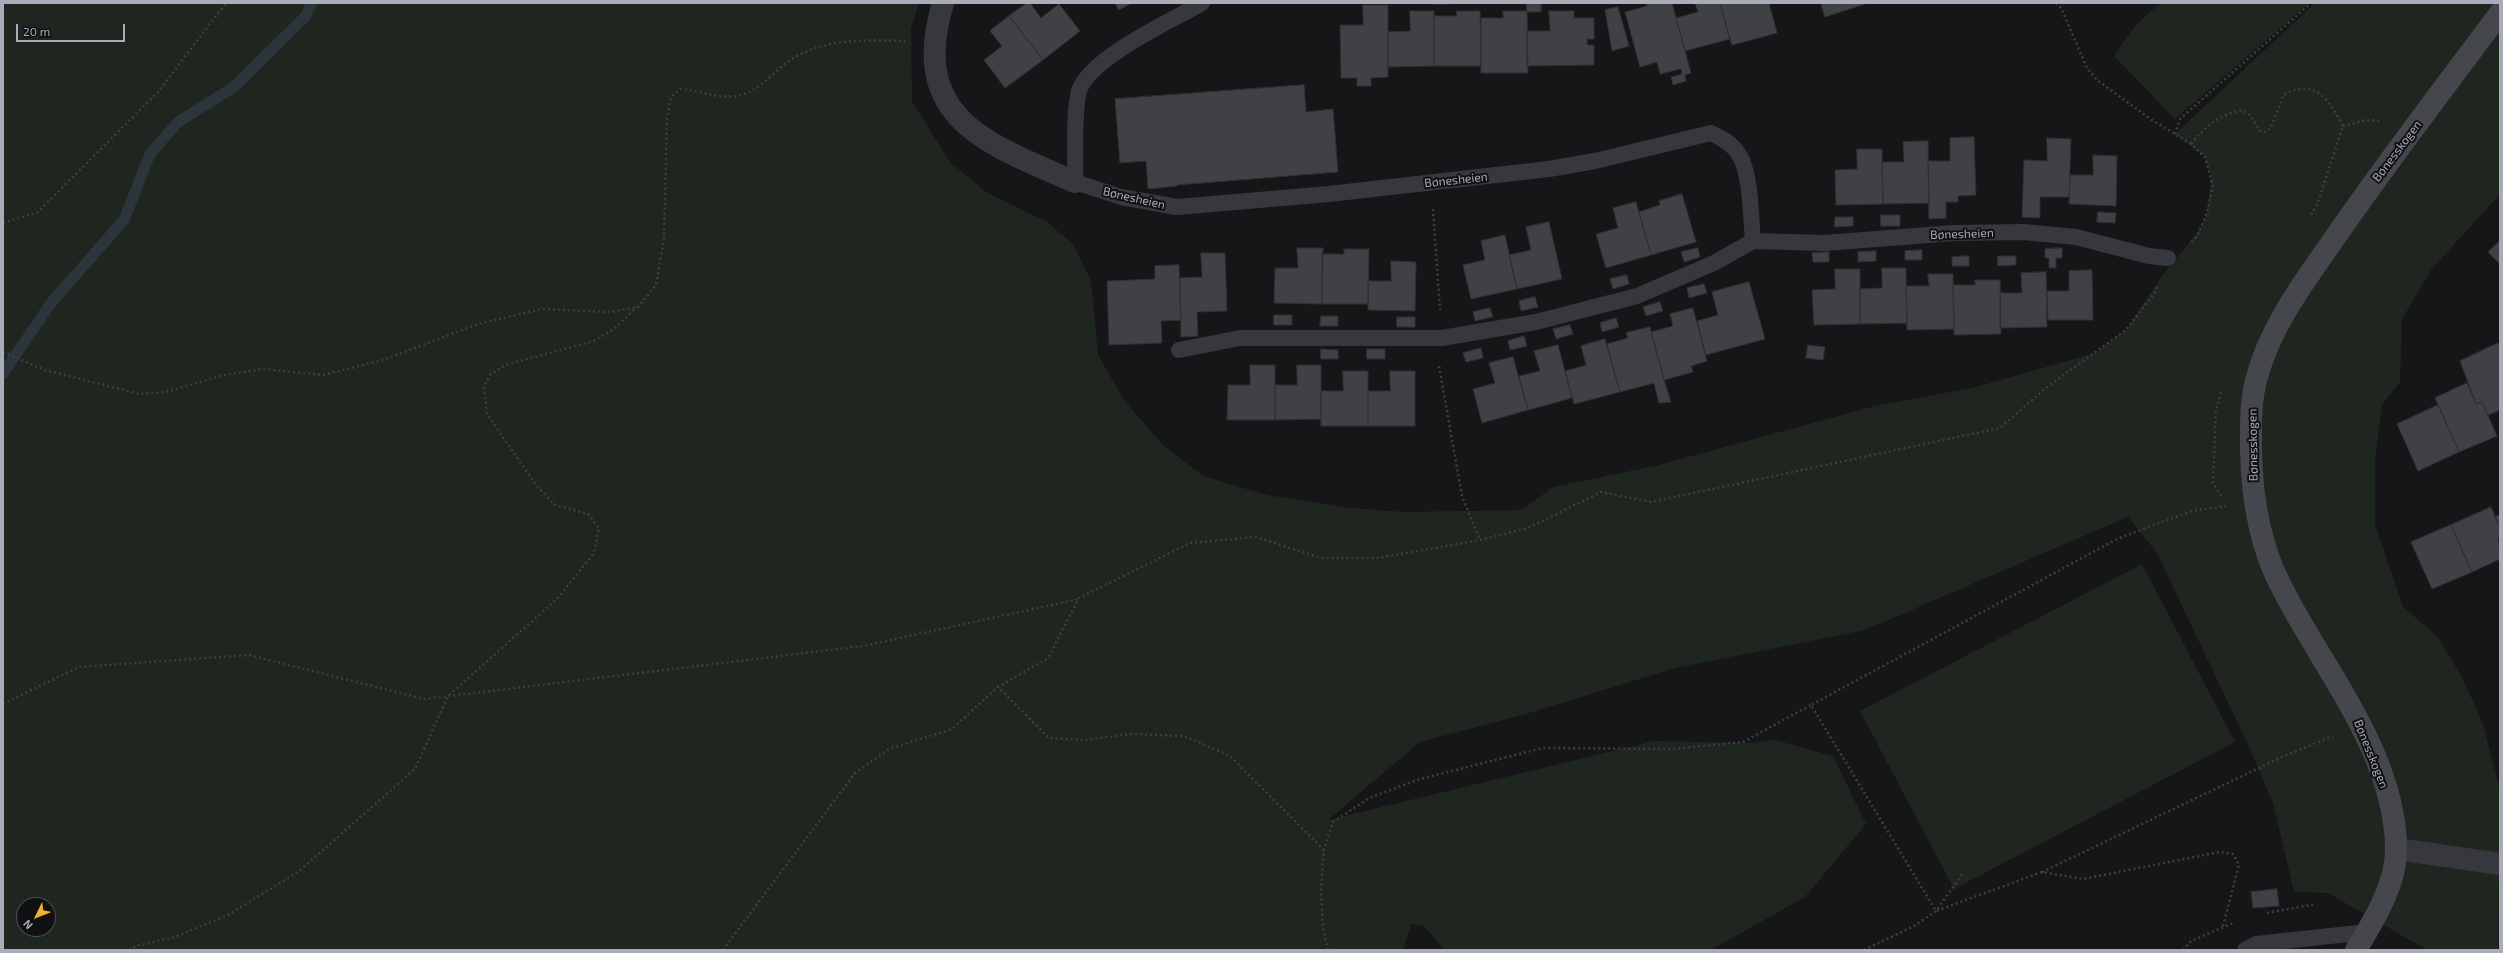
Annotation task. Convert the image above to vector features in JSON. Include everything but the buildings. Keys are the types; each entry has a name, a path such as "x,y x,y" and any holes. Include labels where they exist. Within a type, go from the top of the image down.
{"main road":[{"name":"Bønesskogen","path":"2362,941 2393,872 2397,849 2393,812 2378,766 2362,727 2279,583 2262,538 2255,502 2251,459 2251,415 2256,379 2266,349 2309,275 2361,200 2500,13"}],"street":[{"name":"Bønesheien","path":"942,3 933,42 937,80 946,101 957,117 977,135 1003,152 1075,182"},
{"path":"2397,849 2500,864"}],"lane":[{"path":"1075,182 1077,108 1079,92 1084,78 1107,57 1202,3"},
{"name":"Bønesheien","path":"1075,182 1121,197 1178,207 1329,194 1549,169 1595,161 1711,133 1728,142 1739,154 1746,176 1753,241 1825,243 1954,233 2023,232 2076,237 2148,256 2168,258"},
{"path":"1179,350 1240,338 1442,338 1536,322 1637,296 1714,263 1753,241"},
{"path":"2245,950 2256,944 2362,941"}],"path":[{"path":"3,223 38,212 158,92 226,3"},
{"path":"3,704 78,667 249,655 424,698 864,646 1080,598 1190,543 1256,537 1321,558 1378,558 1480,540 1528,528 1601,492 1651,502 2000,428 2047,387 2126,330 2156,291 2168,258 2182,251 2197,236 2207,213 2213,186 2209,166 2205,157 2191,144 2149,118 2098,80 2087,68 2061,8 2056,3"},
{"path":"2175,134 2180,119 2311,3"},
{"path":"129,950 136,946 175,937 228,915 298,872 415,769 448,696 557,599 594,553 599,528 588,514 555,505 536,485 487,414 484,387 490,375 505,365 594,341 614,329 638,307 656,285 664,240 667,116 671,97 680,89 694,90 713,96 738,96 756,88 792,59 818,47 846,40 933,42"},
{"path":"2191,144 2202,130 2213,121 2231,112 2242,110 2250,115 2261,132 2266,132 2271,127 2284,94 2298,88 2316,90 2331,105 2343,126 2317,205 2309,218"},
{"path":"1434,211 1441,311"},
{"path":"3,352 45,370 140,394 166,392 224,374 264,369 323,375 383,360 478,324 542,309 611,312 638,307"},
{"path":"1442,338 1438,361 1462,496 1480,540"},
{"path":"1328,950 1323,928 1321,895 1324,850 1333,822 1369,798 1420,778 1543,748 1672,749 1743,742 2036,585 2119,538 2192,511 2228,506 2213,483 2216,410 2222,389"},
{"path":"722,950 855,773 889,749 952,729 998,687 1048,658 1080,598"},
{"path":"998,687 1049,738 1085,740 1131,734 1184,736 1230,756 1324,850"},
{"path":"1811,705 1936,911"},
{"path":"1864,950 1914,926 1936,911 2042,872 2284,756 2362,727"},
{"path":"2042,872 2083,879 2220,852 2233,854 2238,865 2224,926"},
{"path":"1936,911 1962,873"}],"shaded area":[{"path":"3,3 919,3 911,29 912,101 950,162 986,192 1047,222 1073,244 1091,281 1098,355 1124,400 1164,446 1203,476 1267,495 1351,508 1404,512 1522,510 1553,487 1655,466 1875,406 1976,387 2095,353 2126,330 2161,277 2201,228 2207,213 2211,177 2205,157 2175,134 2315,3 2500,3 2500,194 2431,270 2402,319 2400,382 2382,405 2375,460 2375,524 2403,607 2437,636 2462,677 2483,724 2500,790 2498,950 2427,950 2328,893 2294,892 2273,803 2250,749 2157,553 2128,517 1865,630 1675,668 1526,714 1420,742 1328,820 1654,741 1750,743 1775,740 1833,756 1866,824 1805,897 1711,950 1445,950 1424,926 1411,924 1403,950 3,950"},
{"path":"2160,3 2309,3 2175,119 2114,56 2134,27"},
{"path":"2142,564 2235,742 1954,889 1860,711"}],"waterway":[{"path":"3,374 51,303 124,220 150,154 178,122 234,87 305,17 312,3"}]}
